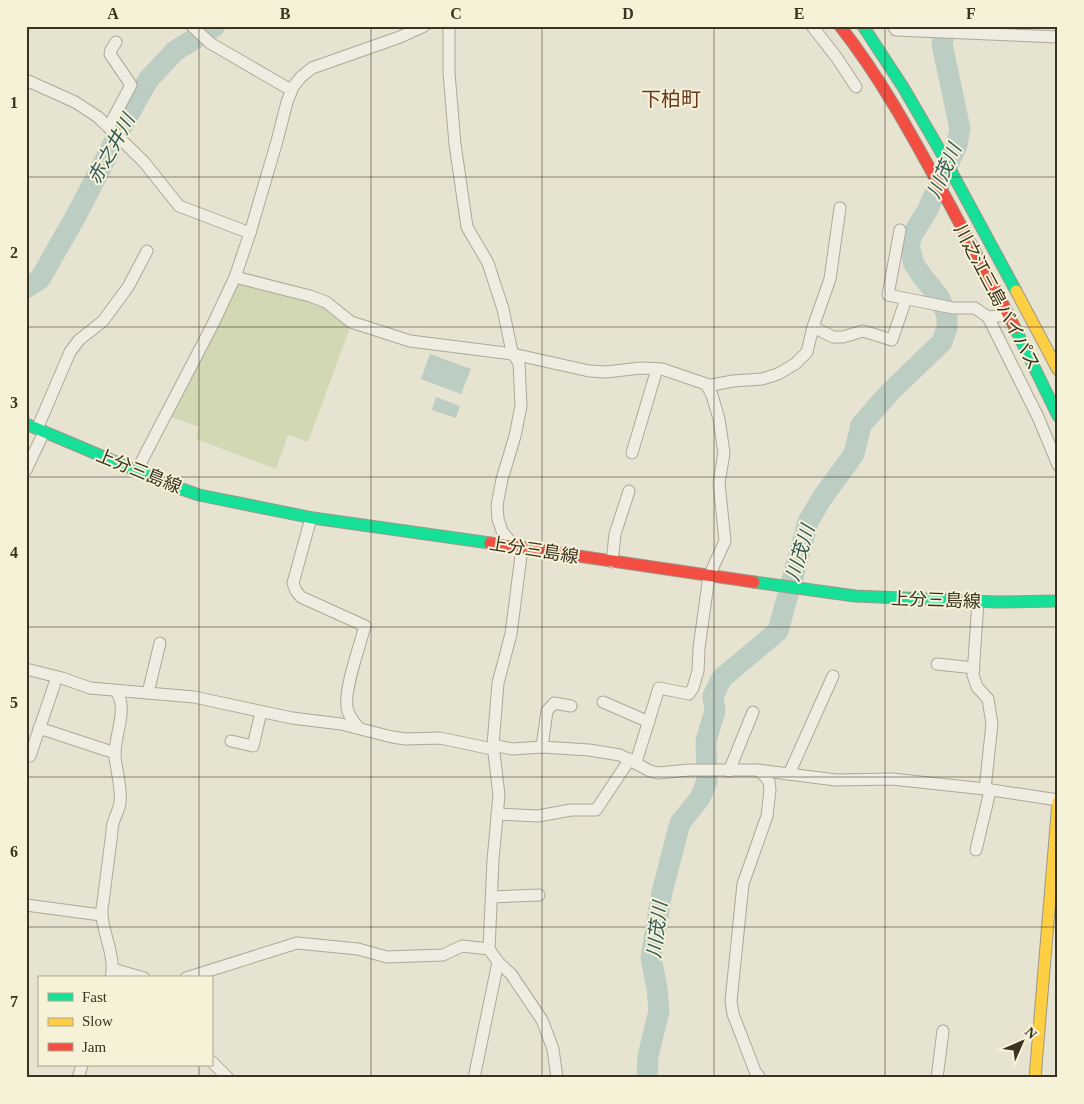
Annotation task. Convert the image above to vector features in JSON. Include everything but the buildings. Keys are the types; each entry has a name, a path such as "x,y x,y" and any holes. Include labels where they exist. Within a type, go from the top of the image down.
{"main road":[{"name":"川之江三島バイパス","path":"840,26 861,52 882,85 927,163 1009,315 1058,416"},
{"name":"川之江三島バイパス","path":"862,26 904,86 1058,370"},
{"name":"上分三島線","path":"26,424 198,495 311,518 407,530 612,562 855,596 978,601 1058,601"},
{"path":"1035,1078 1058,801"}],"street":[{"path":"192,26 206,40 291,90"},
{"path":"137,470 213,324 234,277 250,233 291,90 300,77 312,68 400,38 424,26"},
{"path":"449,26 455,144 467,227 488,264 504,309 513,354 519,363 521,406 497,505 498,519 502,531 518,548 511,634 498,683 493,747 498,795 489,950 511,974 542,1020 553,1049 557,1078"},
{"path":"812,26 837,58 856,87"},
{"path":"893,26 896,30 1058,37"},
{"path":"109,126 131,85 110,54 110,50 116,42"},
{"path":"26,80 75,102 109,126 144,162 180,206 250,233"},
{"path":"707,386 778,374 795,364 807,352 813,327 830,279 840,208"},
{"path":"900,230 888,295 953,308 974,308 988,317 1038,417 1058,465"},
{"path":"26,470 70,352 78,340 103,320 128,287 147,251"},
{"path":"234,277 310,296 326,302 351,322 410,341 513,354 589,371 606,372 641,368 662,369 706,384 712,395 719,419 724,453 719,483 725,541 710,576 699,648 698,671 693,688 689,694 659,688 649,722 633,761 596,810 570,810 538,816 497,814"},
{"path":"813,327 833,337 843,337 863,331 892,340 906,298"},
{"path":"988,317 1009,315"},
{"path":"632,453 657,369"},
{"path":"612,562 615,534 629,491"},
{"path":"311,518 293,583 296,591 301,596 364,626 346,695 347,708 351,719 358,727"},
{"path":"976,850 988,790 992,724 988,699 977,687 973,675 978,601"},
{"path":"148,693 160,643"},
{"path":"937,664 974,668"},
{"path":"26,669 90,688 194,698 261,712 358,727 392,737 440,738 512,749 542,747 589,750 620,755 650,771 757,770 836,780 892,778 1058,801"},
{"path":"790,774 833,676"},
{"path":"30,756 57,677"},
{"path":"116,691 120,696 120,714 115,753 120,804 111,827 112,832 103,902 100,912 109,942 112,973 131,976"},
{"path":"603,702 649,722"},
{"path":"542,747 547,711 554,703 571,706"},
{"path":"231,741 253,746 261,712"},
{"path":"729,771 754,712"},
{"path":"39,728 115,753"},
{"path":"757,770 769,782 770,790 767,816 743,884 731,1001 733,1014 755,1071 760,1078"},
{"path":"492,897 539,895"},
{"path":"26,905 102,915"},
{"path":"192,976 297,943 358,949 387,956 443,955 462,946 489,950"},
{"path":"474,1078 498,962"},
{"path":"937,1078 943,1031"},
{"path":"212,1063 228,1078"},
{"path":"78,1078 82,1066"}],"green space":[{"path":"242,283 321,304 351,325 308,442 288,435 276,469 196,439 199,427 171,417 237,284"}],"shaded area":[{"path":"430,354 471,369 461,394 421,379"},
{"path":"436,397 460,406 456,418 432,410"}],"waterway":[{"name":"赤之井川","path":"26,288 40,279 77,214 148,80 175,51 215,26"},
{"name":"川茂川","path":"647,1078 648,1056 659,1011 651,958 662,892 680,823 700,798 707,781 706,741 715,711 713,696 722,678 778,631 808,522 822,498 854,454 861,425 889,393 942,342 947,328 947,315 939,297 914,264 909,246 912,235 927,211 957,145 960,129 942,44 946,26"}],"traffic: fast":[{"path":"863,26 903,87 938,147 1016,291"},
{"path":"1015,328 1058,416"},
{"path":"26,424 170,485 199,495 313,518 490,543"},
{"path":"754,582 855,596 997,602 1058,601"}],"traffic: slow":[{"path":"1016,291 1058,370"},
{"path":"1035,1078 1058,802"}],"traffic: jam":[{"path":"840,26 871,69 926,160 1015,328"},
{"path":"490,543 754,582"}],"district":[{"name":"下柏町","path":"671,99"}]}
